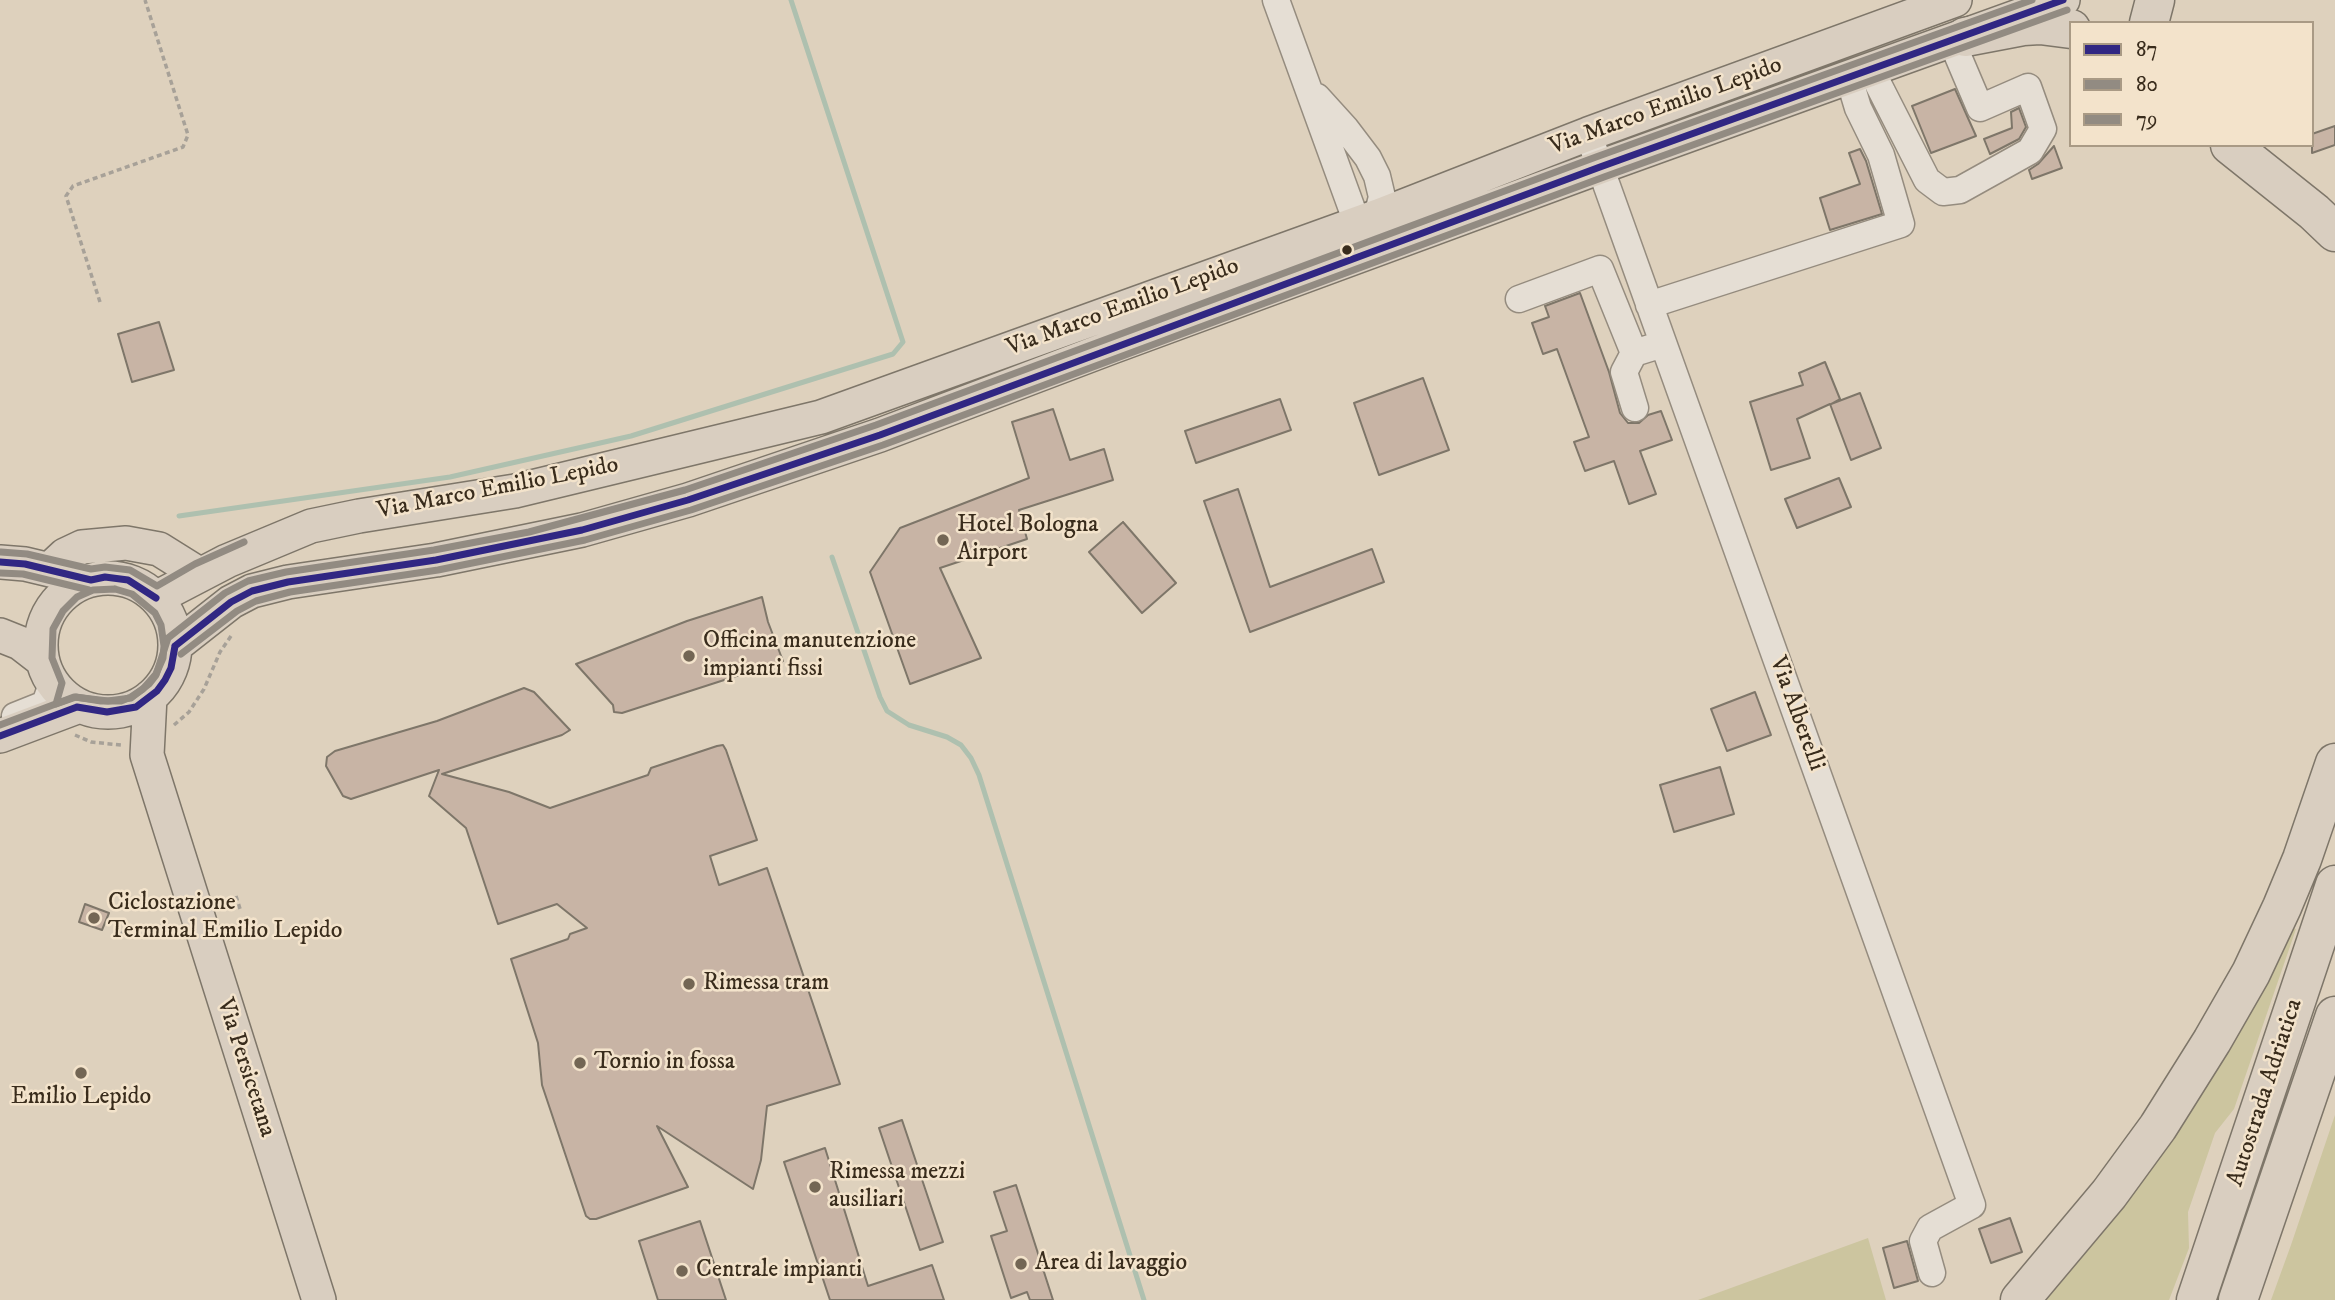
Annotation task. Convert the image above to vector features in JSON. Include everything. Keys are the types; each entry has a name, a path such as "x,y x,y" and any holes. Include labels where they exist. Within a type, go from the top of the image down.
{"highway":[{"path":"2150,21 2155,0"},
{"path":"1958,39 2040,24 2069,29"},
{"path":"2233,147 2328,221"},
{"path":"2020,1300 2109,1194 2158,1127 2212,1041 2250,973 2282,907 2335,764"},
{"name":"Autostrada Adriatica","path":"2196,1300 2335,886"},
{"name":"Autostrada Adriatica","path":"2238,1300 2335,1016"}],"main road":[{"name":"Via Marco Emilio Lepido","path":"175,646 231,603 252,591 299,580 436,560 582,530 688,500 901,427 1368,231 1588,134 1955,0"},
{"name":"Via Marco Emilio Lepido","path":"156,598 199,574 311,526 515,491 821,417 1368,231 1600,167 2063,0"},
{"path":"50,569 65,555 82,547 126,543 159,549 199,574"},
{"path":"0,562 50,569 91,580"},
{"path":"0,736 78,712 123,711 150,697 165,680 171,668 175,646 171,622 156,598 137,584 105,577 91,580 72,588 54,604 47,616 41,637 47,672"},
{"path":"0,635 20,643 78,712"},
{"name":"Via Persicetana","path":"150,697 147,755 318,1300"},
{"name":"Via Persicetana","path":"78,712 136,758 171,835"}],"street":[{"path":"1276,0 1307,86 1368,231"},
{"path":"1860,74 1901,131 1927,180 1943,192 1960,190 2030,151 2043,129 2028,87 1980,108 1958,39"},
{"path":"1649,305 1901,224 1881,155 1858,108 1860,74"},
{"path":"1881,155 1901,131"},
{"name":"Via Alberelli","path":"1588,134 1972,1205 1930,1228 1923,1241 1932,1273"},
{"path":"1519,299 1600,269 1633,353 1625,372 1635,408"},
{"path":"1633,353 1663,344"},
{"path":"888,392 901,427"},
{"path":"0,721 45,704 47,672"}],"path":[{"path":"100,302 66,196 73,186 183,147 188,135 145,0"},
{"path":"169,730 189,712 232,634"},
{"path":"78,712 66,731 90,742 117,746"},
{"path":"236,896 241,912"},
{"path":"118,934 127,932"}],"shaded area":[{"path":"2292,928 2296,929 2234,1109 2215,1133 2188,1212 2189,1248 2169,1300 2043,1300"},
{"path":"2335,1115 2335,1300 2271,1300 2291,1245"},
{"path":"1868,1238 1886,1300 1698,1300"}],"building":[{"path":"1955,89 1976,136 1931,153 1912,106"},
{"path":"2019,108 2026,127 2019,139 1990,154 1984,139 2012,128 2011,112"},
{"path":"2335,126 2335,145 2312,153 2314,133"},
{"path":"2054,146 2062,168 2032,179 2029,170"},
{"path":"1860,149 1882,214 1830,230 1820,198 1860,184 1849,153"},
{"path":"1580,293 1609,372 1620,413 1628,423 1639,423 1648,415 1661,411 1672,440 1640,451 1656,494 1629,504 1614,461 1585,471 1574,442 1589,437 1557,349 1543,354 1532,323 1549,317 1545,306"},
{"path":"159,322 174,370 132,382 118,334"},
{"path":"1825,362 1840,399 1831,404 1860,393 1881,448 1851,460 1830,404 1797,419 1810,458 1771,470 1750,402 1803,385 1799,373"},
{"path":"1423,378 1449,450 1379,475 1354,403"},
{"path":"1280,399 1291,430 1196,463 1185,431"},
{"path":"1053,409 1070,460 1104,449 1113,480 1019,510 1027,539 940,568 981,658 910,684 870,572 900,528 1029,478 1012,422"},
{"path":"1839,478 1851,507 1797,528 1785,499"},
{"path":"1238,489 1270,587 1372,549 1384,582 1250,632 1204,501"},
{"path":"1123,522 1176,583 1142,613 1089,552"},
{"name":"Officina manutenzione impianti fissi","path":"762,597 783,661 622,713 614,712 613,705 576,664 687,621"},
{"path":"524,688 534,692 570,730 562,735 442,774 509,792 550,808 648,775 651,768 717,746 723,745 726,750 757,840 710,856 719,885 767,868 840,1084 767,1106 761,1160 753,1189 657,1126 688,1187 596,1219 586,1216 542,1085 538,1043 511,959 568,939 570,934 587,928 557,904 498,924 466,828 429,796 439,770 351,799 343,796 326,766 327,757 335,751 437,721"},
{"path":"1755,692 1771,735 1727,751 1711,709"},
{"path":"1720,767 1734,814 1674,832 1660,785"},
{"name":"Ciclostazione Terminal Emilio Lepido","path":"85,904 109,913 102,930 79,922"},
{"path":"902,1120 943,1242 920,1250 879,1128"},
{"path":"825,1148 868,1286 932,1265 944,1300 830,1300 784,1162"},
{"name":"Area di lavaggio","path":"1016,1185 1053,1300 1030,1300 1027,1292 1011,1298 991,1236 1007,1231 994,1192"},
{"path":"2010,1218 2022,1252 1991,1263 1979,1229"},
{"name":"Centrale impianti","path":"700,1221 726,1300 658,1300 639,1241"},
{"path":"1907,1241 1918,1281 1894,1288 1883,1248"}],"waterway":[{"path":"179,516 450,477 631,436 893,354 903,342 791,0"},
{"path":"832,557 887,711 909,725 947,737 961,745 979,775 1144,1300"}],"transit line":[{"name":"79","path":"0,725 74,697 108,701 131,698 156,675 168,638 225,593 248,581 286,572 434,550 529,532 685,490 876,425 1596,157 2032,0"},
{"name":"87","path":"175,646 231,602 252,591 288,582 436,560 582,530 688,500 880,435 1600,167 2063,0"},
{"name":"80","path":"181,654 237,611 256,601 290,592 438,570 585,540 691,510 883,445 1604,177 2067,10"},
{"name":"79","path":"1,552 27,554 91,569 105,567 130,570 157,586 195,564 244,542"},
{"name":"87","path":"0,562 25,564 91,580 105,577 128,580 156,598"},
{"name":"80","path":"0,573 23,574 89,590"},
{"name":"80","path":"115,589 132,594 155,613 161,625 163,658 156,674 143,689 121,701 76,697 56,704 62,683 52,658 53,629 63,611 77,597 93,590 115,589"},
{"name":"87","path":"77,707 107,712 136,707 157,691 165,680 171,668 175,646"},
{"name":"87","path":"0,736 77,707"}],"place":[{"name":"Hotel Bologna Airport","path":"943,540"},
{"name":"Officina manutenzione impianti fissi","path":"689,656"},
{"name":"Ciclostazione Terminal Emilio Lepido","path":"94,918"},
{"name":"Rimessa tram","path":"689,984"},
{"name":"Tornio in fossa","path":"580,1063"},
{"name":"Emilio Lepido","path":"81,1073"},
{"name":"Rimessa mezzi ausiliari","path":"815,1187"},
{"name":"Area di lavaggio","path":"1021,1264"},
{"name":"Centrale impianti","path":"682,1271"}]}
